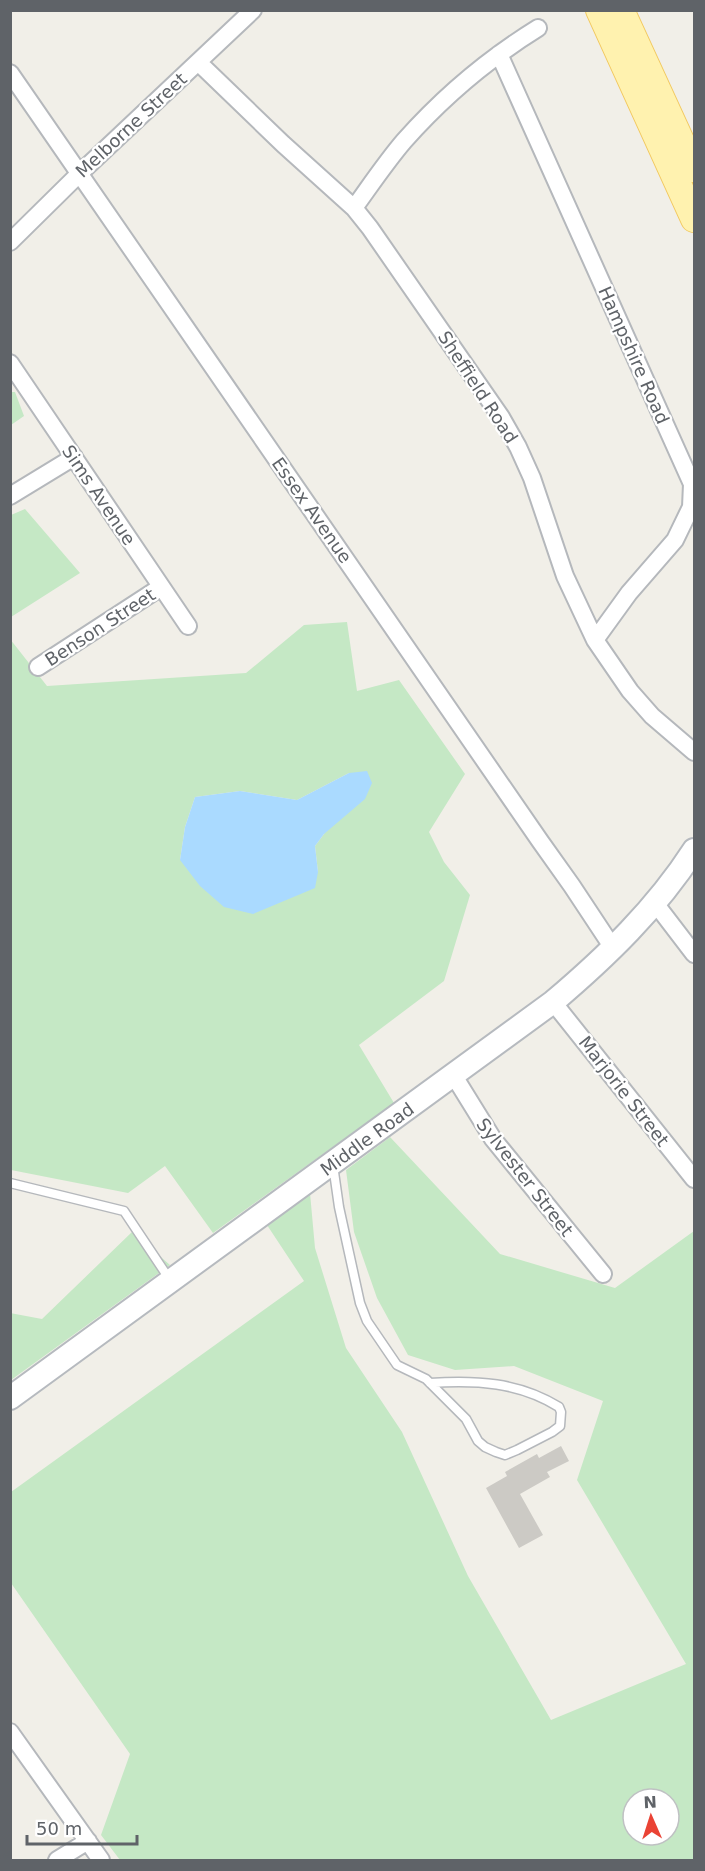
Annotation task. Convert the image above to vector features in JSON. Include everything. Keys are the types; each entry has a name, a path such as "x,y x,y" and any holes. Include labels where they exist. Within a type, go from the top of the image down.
{"main road":[{"path":"599,10 694,219"},
{"path":"621,10 694,169"},
{"name":"Middle Road","path":"10,1398 553,1002 630,932 671,884 694,850"}],"street":[{"name":"Melborne Street","path":"10,242 253,10"},
{"path":"354,208 403,143 426,117 451,93 499,54 538,28"},
{"name":"Hampshire Road","path":"499,54 692,484 691,507 675,540 629,592 595,640"},
{"name":"Sheffield Road","path":"198,62 354,208 370,228 469,369 518,447 532,478 565,576 595,640 630,691 652,716 694,752"},
{"name":"Essex Avenue","path":"10,73 613,948"},
{"name":"Sims Avenue","path":"10,363 188,626"},
{"path":"10,495 74,457"},
{"name":"Benson Street","path":"38,667 161,587"},
{"path":"655,903 694,954"},
{"name":"Marjorie Street","path":"553,1002 694,1179"},
{"name":"Sylvester Street","path":"454,1076 493,1139 603,1274"},
{"path":"10,1732 101,1860"},
{"path":"57,1860 88,1841"}],"lane":[{"path":"333,1164 339,1207 360,1303 367,1321 397,1365 430,1383 466,1419 478,1441 496,1452 505,1455 560,1426 559,1407 530,1392 498,1384 430,1383"},
{"path":"10,1183 124,1211 170,1280"}],"green space":[{"path":"11,392 15,392 24,416 11,425"},
{"path":"25,509 80,573 11,617 11,515"},
{"path":"347,622 357,691 399,680 465,774 429,832 444,862 470,895 444,981 359,1045 394,1103 213,1233 165,1166 128,1193 11,1170 10,639 47,686 246,673 304,625","holes":["349,773 324,834 315,846 318,872 180,860 185,827 195,797 240,791 297,800"]},
{"path":"390,1137 500,1254 615,1288 694,1231 694,1860 120,1860 101,1835 130,1754 11,1583 11,1492 304,1281 267,1225 310,1193 315,1248 346,1348 402,1432 468,1576 551,1720 686,1664 577,1480 603,1401 514,1366 455,1370 408,1355 377,1298 354,1232 346,1170"},
{"path":"132,1232 170,1265 11,1380 10,1313 42,1319"}],"water":[{"path":"367,771 372,783 365,799 324,834 315,846 318,872 315,888 253,914 224,907 200,886 180,860 185,827 195,797 240,791 297,800 349,773"}],"building":[{"path":"561,1446 569,1461 547,1472 550,1477 520,1494 543,1535 519,1548 486,1488 507,1476 505,1472 537,1454 539,1458"}]}
